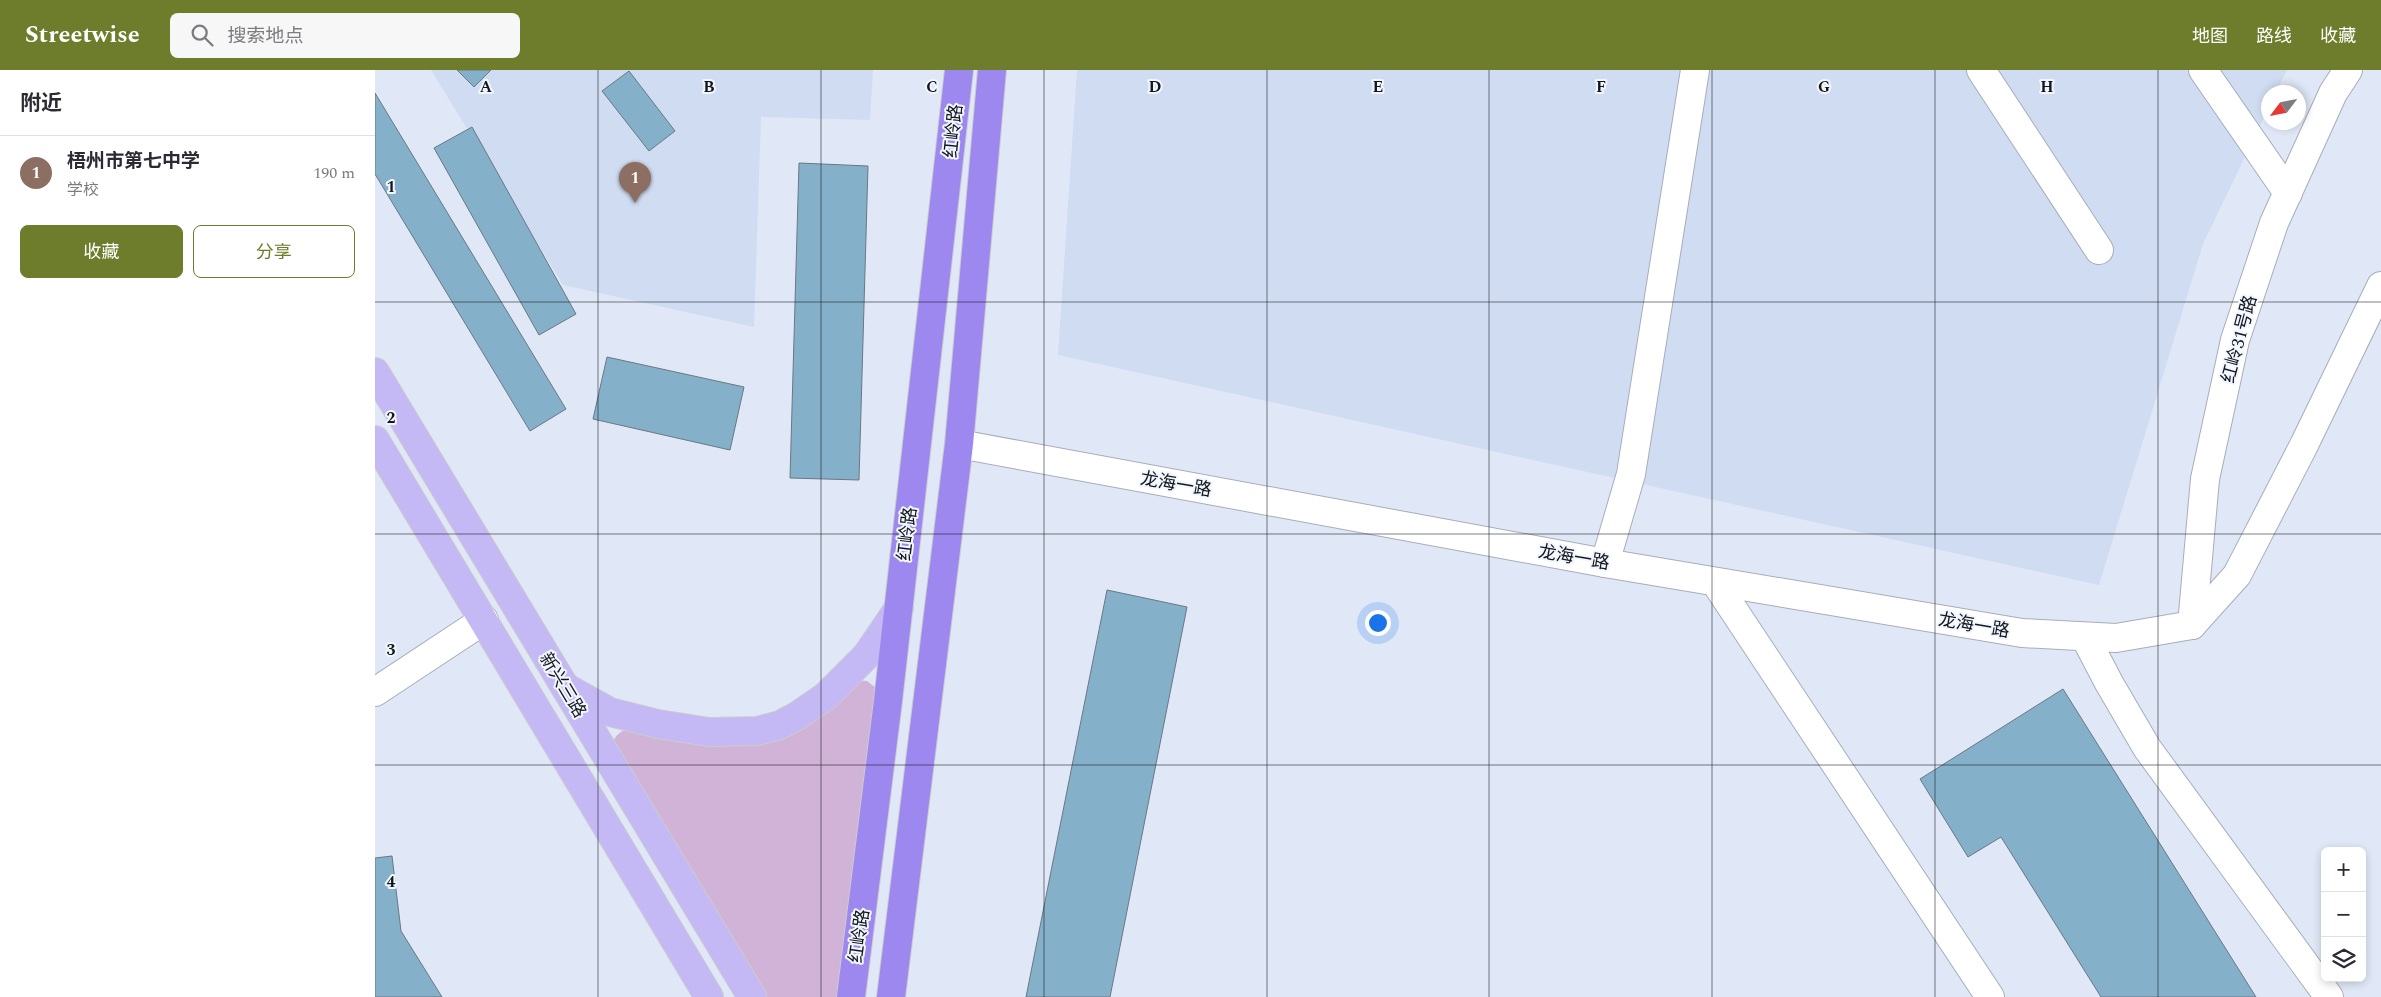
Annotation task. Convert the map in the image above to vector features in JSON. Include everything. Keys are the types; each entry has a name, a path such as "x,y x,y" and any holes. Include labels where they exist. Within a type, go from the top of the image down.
{"highway":[{"name":"红岭路","path":"851,997 873,833 959,70"},
{"name":"红岭路","path":"891,997 959,444 991,70"}],"main road":[{"name":"新兴三路","path":"375,372 752,997"},
{"name":"新兴三路","path":"375,440 709,997"},
{"path":"565,687 610,712 658,724 709,732 757,731 780,725 826,696 867,655 899,608"}],"street":[{"path":"1605,563 1631,474 1695,70"},
{"path":"1981,70 2099,250"},
{"path":"2203,70 2288,193"},
{"name":"红岭31号路","path":"2192,625 2205,479 2235,340 2274,223 2333,93 2348,70"},
{"path":"2192,625 2237,575 2304,445 2381,286"},
{"name":"龙海一路","path":"959,444 1605,563 2022,633 2116,638 2192,625"},
{"path":"1715,582 1990,997"},
{"path":"375,692 484,620"},
{"path":"2085,637 2147,748 2329,997"}],"shaded area":[{"path":"431,70 873,70 870,120 761,117 754,327 563,285"},
{"path":"1077,70 2287,70 2280,85 2261,85 2261,124 2203,244 2099,585 1058,355"},
{"path":"854,680 867,681 876,688 851,997 752,997 608,759 611,748 614,739 624,730 630,728 757,731"}],"building":[{"path":"457,70 491,70 474,87"},
{"path":"629,71 675,131 649,151 602,91"},
{"path":"375,93 566,409 530,431 375,174"},
{"path":"472,127 576,314 539,335 434,148"},
{"path":"799,163 868,166 859,480 790,478"},
{"path":"607,357 744,387 730,450 593,419"},
{"path":"1107,590 1187,607 1110,997 1026,997"},
{"path":"2063,689 2256,997 2101,997 2001,837 1968,857 1920,779"},
{"path":"392,856 401,931 442,997 375,997 375,858"}],"place":[{"name":"梧州市第七中学","path":"635,203"}]}
